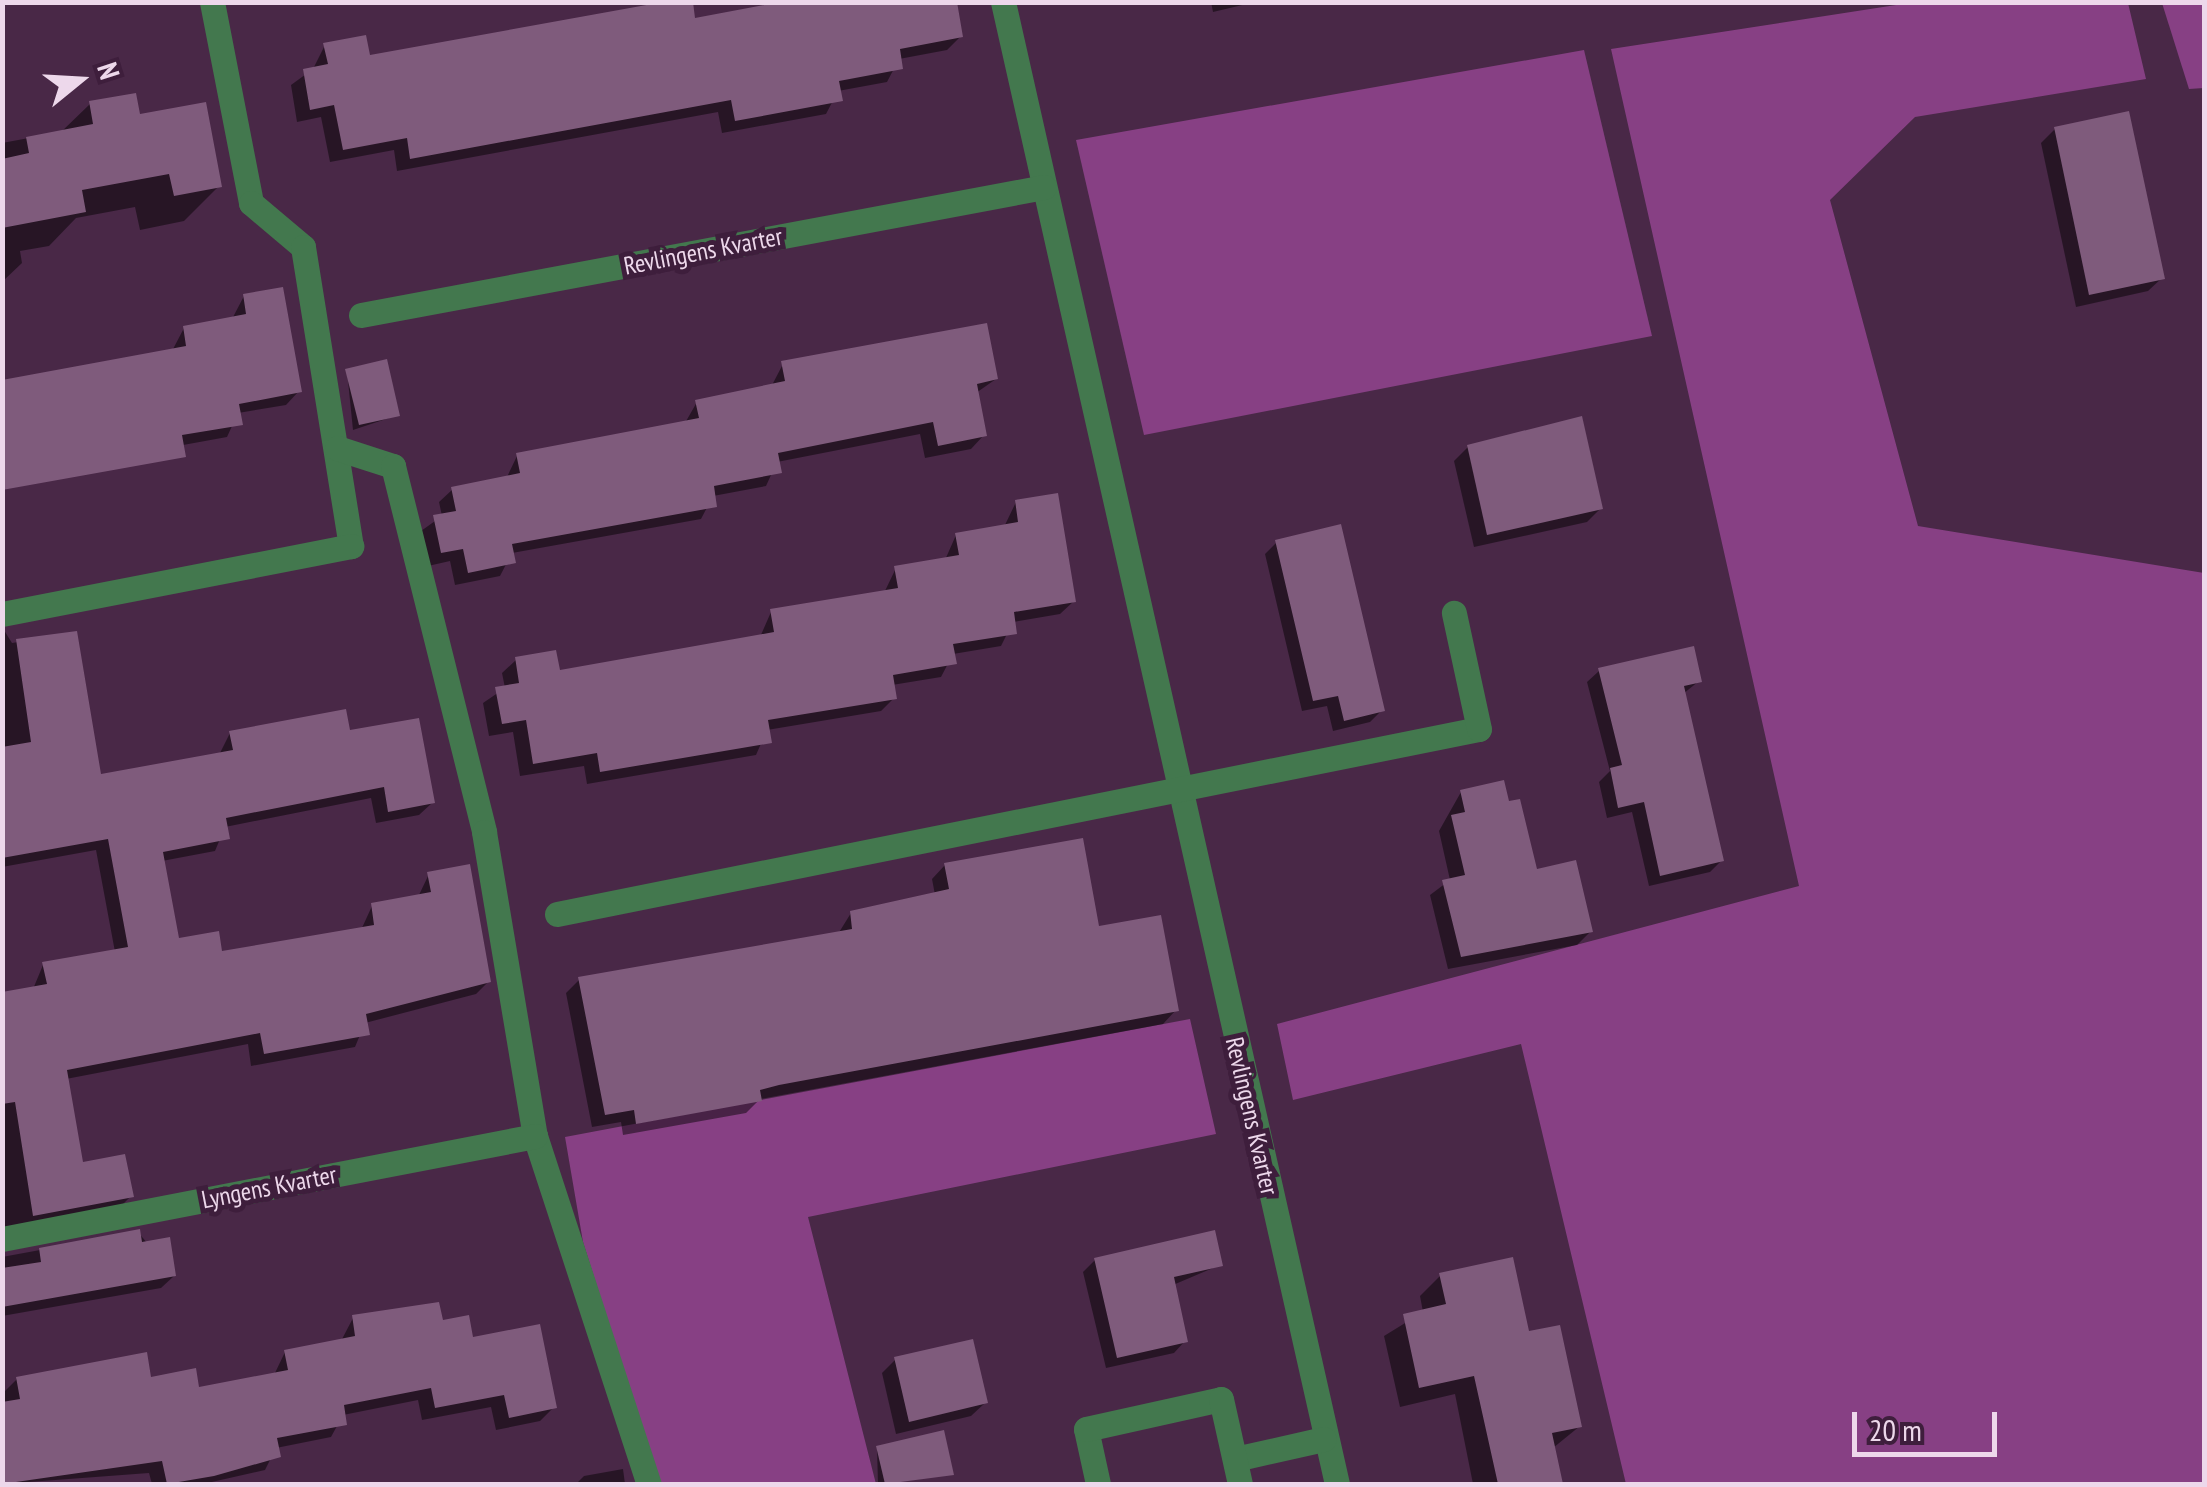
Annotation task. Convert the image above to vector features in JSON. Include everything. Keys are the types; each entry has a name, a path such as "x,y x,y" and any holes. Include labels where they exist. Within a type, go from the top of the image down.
{"street":[{"path":"2,614 351,546 303,247 251,203 212,2"},
{"name":"Revlingens Kvarter","path":"1003,2 1337,1484"},
{"name":"Revlingens Kvarter","path":"361,315 1044,186"},
{"path":"337,448 393,466 484,832 535,1136 649,1484"},
{"path":"557,914 1479,729 1454,613"},
{"name":"Lyngens Kvarter","path":"2,1239 535,1136"},
{"path":"1098,1484 1086,1429 1221,1399 1240,1484"},
{"path":"1234,1458 1324,1439"}],"shaded area":[{"path":"1909,3 2128,3 2146,79 1915,117 1830,200 1918,526 2204,573 2204,1484 1626,1484 1521,1044 1293,1100 1277,1024 1799,886 1611,49"},
{"path":"2162,3 2204,3 2204,88 2189,89"},
{"path":"1584,50 1652,336 1144,435 1076,140"},
{"path":"1190,1019 1216,1134 808,1217 876,1484 659,1484 583,1242 565,1137"}],"building":[{"path":"663,2 693,2 695,18 780,2 957,2 963,37 900,49 903,69 839,81 843,101 735,121 731,100 410,159 407,138 343,150 334,105 310,110 303,69 328,64 323,43 366,35 370,55"},
{"path":"136,93 140,114 206,102 222,187 174,196 169,174 82,190 86,212 2,228 2,159 29,153 26,137 93,124 89,101"},
{"path":"2129,111 2165,279 2089,295 2054,127"},
{"path":"283,287 302,392 239,404 243,425 182,435 186,457 2,490 2,380 186,346 183,326 246,314 243,294"},
{"path":"987,323 998,379 977,384 987,436 938,446 933,422 778,453 782,473 714,486 717,507 512,544 516,563 468,573 463,549 441,553 433,515 456,511 451,487 520,473 516,453 699,418 695,400 785,381 781,361"},
{"path":"387,359 400,416 359,425 345,369"},
{"path":"1582,416 1603,509 1487,535 1467,445"},
{"path":"1058,493 1076,602 1014,612 1017,634 953,644 957,664 893,675 897,699 768,720 772,743 600,772 597,753 533,764 526,720 502,724 495,687 519,683 515,657 556,650 560,670 774,632 770,609 898,588 894,566 959,555 955,533 1018,522 1015,500"},
{"path":"1341,524 1385,711 1344,721 1338,696 1313,701 1275,540"},
{"path":"77,631 101,774 233,750 229,731 346,709 350,730 419,718 435,803 388,812 384,787 226,818 230,839 163,852 179,938 219,931 222,951 374,925 371,903 431,892 427,872 470,864 491,982 366,1014 370,1035 264,1054 260,1033 67,1070 83,1162 125,1154 134,1197 33,1216 15,1102 2,1104 2,992 47,984 42,962 128,947 108,839 2,858 2,747 31,742 16,639"},
{"path":"1694,646 1702,682 1684,686 1724,861 1660,876 1644,802 1618,808 1610,768 1622,765 1598,668"},
{"path":"1504,780 1509,801 1520,799 1537,869 1576,860 1593,932 1461,957 1442,880 1465,875 1451,815 1465,812 1460,790"},
{"path":"1083,838 1099,926 1161,915 1179,1011 779,1085 760,1090 762,1101 636,1124 634,1110 605,1115 578,977 852,929 850,911 949,889 944,863"},
{"path":"140,1229 142,1242 170,1237 176,1276 2,1307 2,1268 41,1262 39,1248"},
{"path":"1215,1230 1223,1266 1174,1277 1188,1342 1117,1358 1094,1258"},
{"path":"1513,1257 1529,1331 1560,1325 1582,1427 1552,1433 1563,1484 1498,1484 1474,1376 1419,1388 1403,1314 1446,1304 1439,1273"},
{"path":"439,1302 443,1320 469,1315 473,1337 540,1324 557,1408 509,1418 504,1395 435,1408 431,1388 344,1405 347,1425 277,1438 281,1457 214,1476 167,1484 162,1461 2,1484 2,1402 20,1399 16,1377 147,1352 151,1377 196,1368 199,1387 288,1370 284,1350 355,1336 352,1315"},
{"path":"973,1339 988,1403 909,1422 894,1357"},
{"path":"944,1430 954,1475 885,1484 876,1446"}]}
